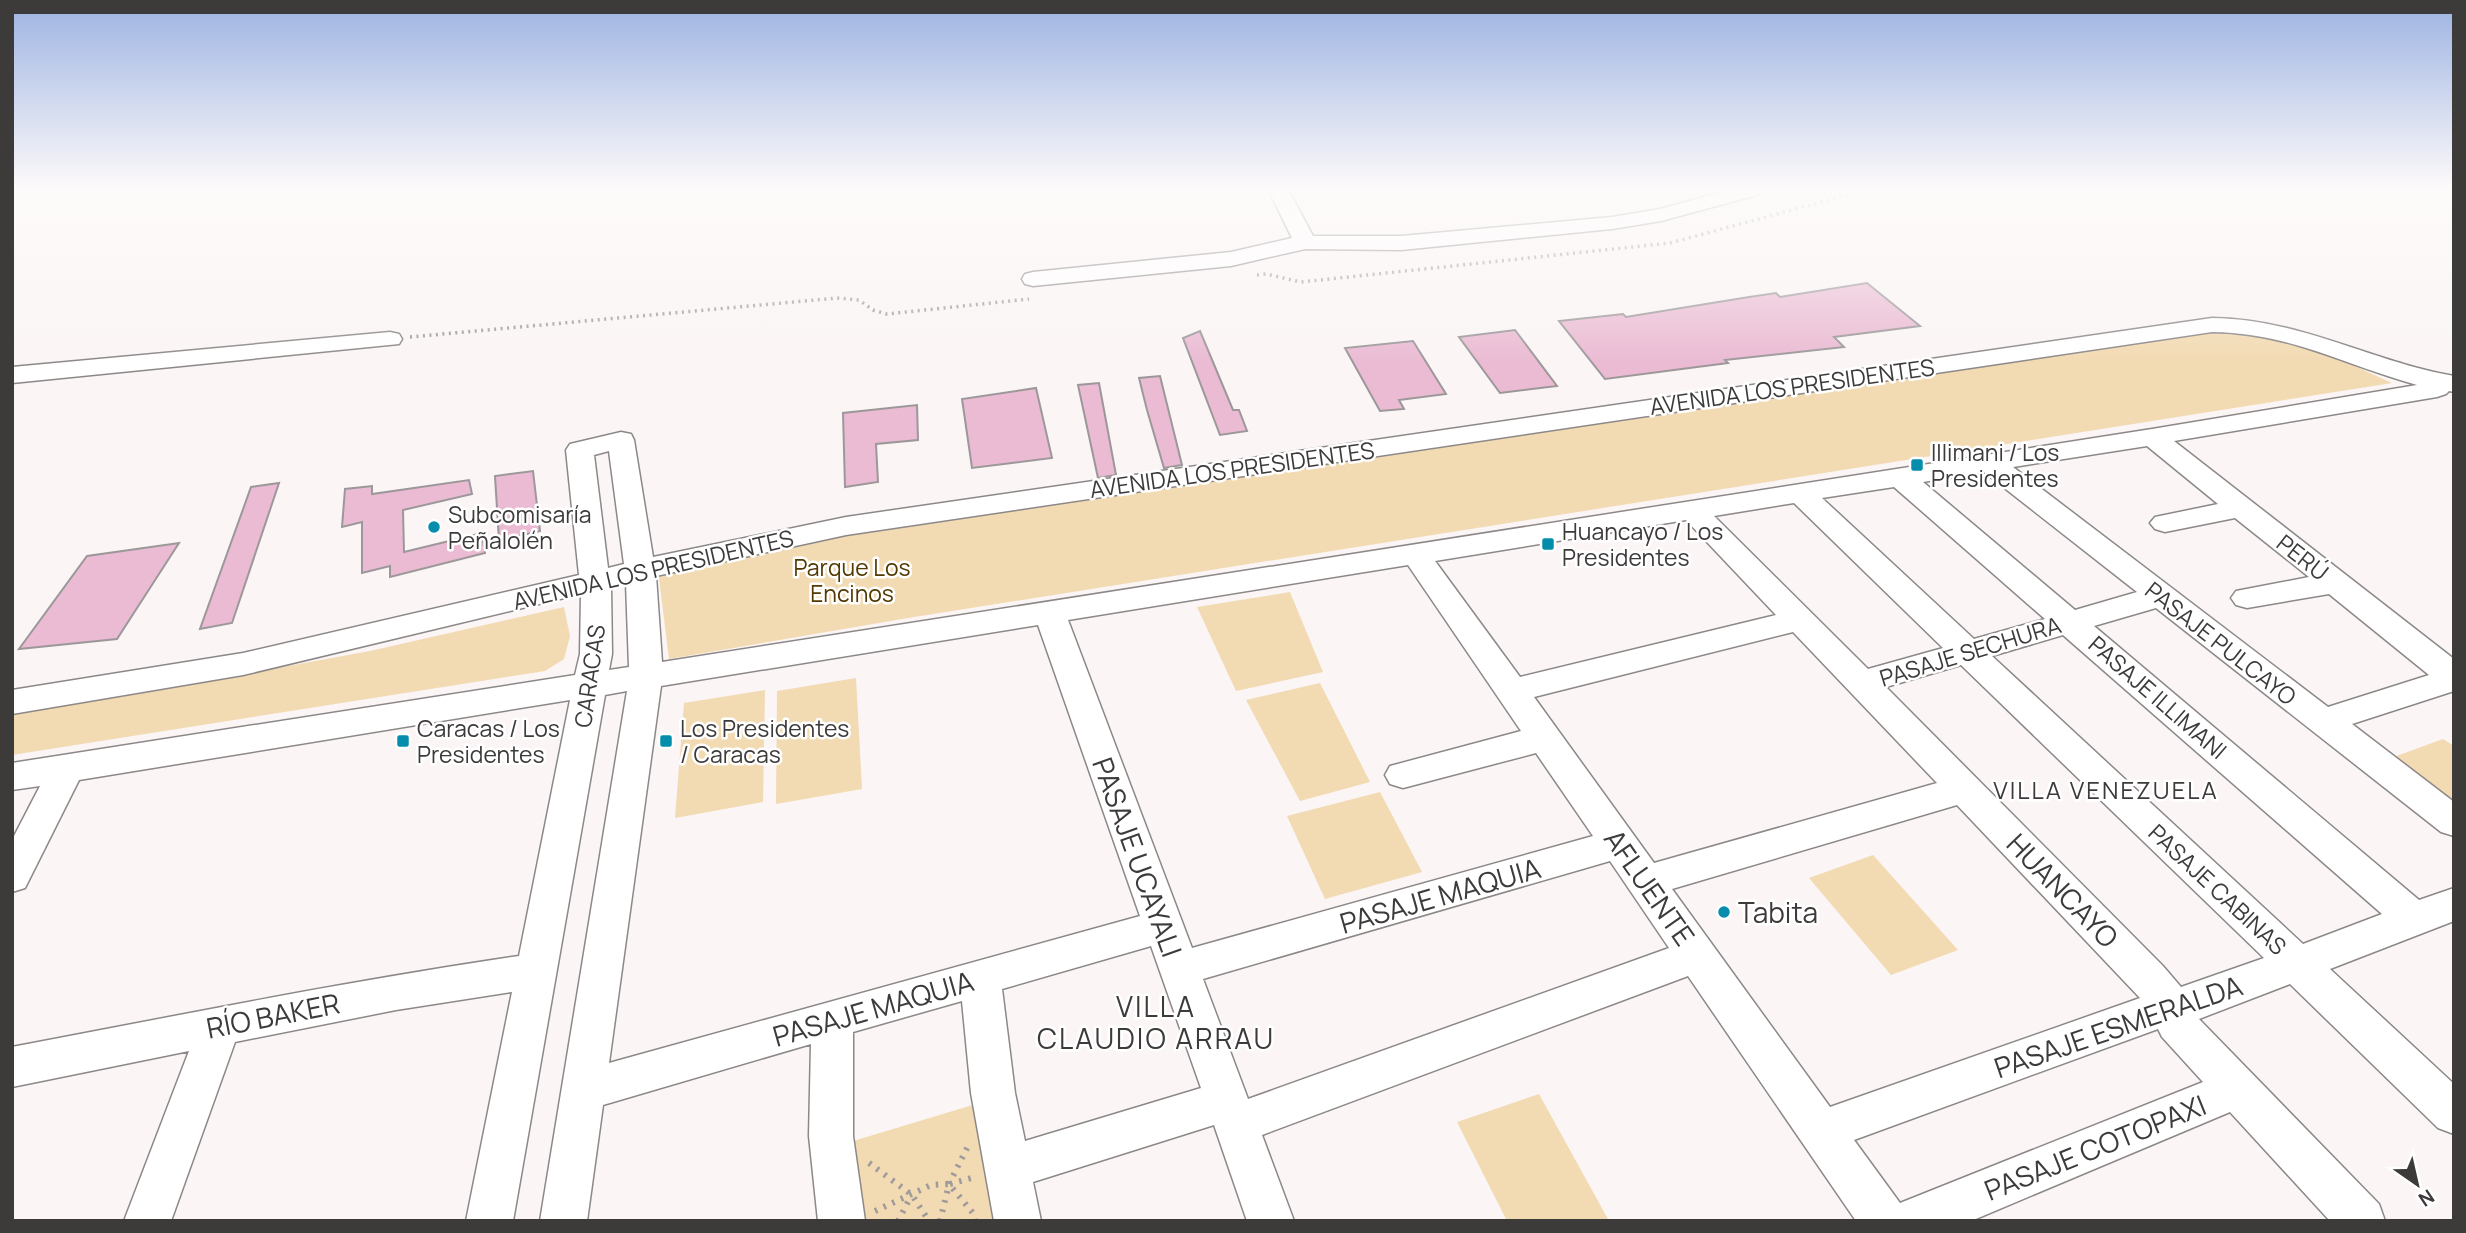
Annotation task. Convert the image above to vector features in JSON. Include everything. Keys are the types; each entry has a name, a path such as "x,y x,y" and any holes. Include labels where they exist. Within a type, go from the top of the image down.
{"street":[{"path":"1033,279 1231,259 1277,249"},
{"name":"AVENIDA LOS PRESIDENTES","path":"12,702 243,664 639,570 846,526 2212,325 2249,325 2280,330 2395,372 2454,385"},
{"path":"12,376 390,339"},
{"name":"AVENIDA LOS PRESIDENTES","path":"12,777 2152,437 2454,385"},
{"name":"PERÚ","path":"2152,437 2454,678"},
{"name":"CARACAS","path":"489,1221 592,684 597,625 595,581 580,450 621,440 645,621 646,676 563,1221"},
{"name":"PASAJE PULCAYO","path":"1990,463 2454,822"},
{"name":"PASAJE ILLIMANI","path":"1900,477 2414,919"},
{"name":"PASAJE CABINAS","path":"1800,493 2296,963 2450,1105"},
{"path":"2165,523 2241,508"},
{"name":"HUANCAYO","path":"1692,510 2149,978 2172,1008 2177,1024 2362,1221"},
{"name":"AFLUENTE","path":"1415,554 1884,1221"},
{"path":"2247,598 2335,583"},
{"name":"PASAJE SECHURA","path":"1861,683 2161,596"},
{"name":"PASAJE UCAYALI","path":"1049,612 1270,1221"},
{"path":"1512,691 1799,620"},
{"path":"2323,721 2454,678"},
{"path":"1403,775 1545,738"},
{"path":"12,877 67,769"},
{"path":"1645,881 1964,789"},
{"name":"PASAJE MAQUIA","path":"1179,969 1619,844"},
{"name":"PASAJE ESMERALDA","path":"1821,1131 2151,1012 2172,1008 2454,904"},
{"name":"PASAJE MAQUIA","path":"583,1090 1163,926"},
{"path":"1008,1168 1231,1112 1697,955"},
{"name":"RÍO BAKER","path":"12,1067 221,1024 409,990 535,971"},
{"path":"980,978 993,1093 1018,1221"},
{"path":"832,1020 831,1136 855,1218"},
{"path":"147,1221 221,1024"},
{"name":"PASAJE COTOPAXI","path":"1914,1221 2238,1088"}],"path":[{"path":"831,1136 912,1195 929,1221"},
{"path":"940,1221 949,1184 971,1139"},
{"path":"855,1218 931,1185 949,1184"},
{"path":"949,1184 973,1213 975,1221"},
{"path":"898,1221 912,1195"}],"green space":[{"name":"Parque Los Encinos","path":"2208,333 2270,337 2315,348 2392,383 908,618 669,659 658,570 837,535"},
{"path":"1290,592 1323,672 1236,691 1197,607"},
{"path":"564,607 570,636 564,659 545,671 12,755 12,711 167,688 370,651"},
{"path":"856,678 862,789 776,804 777,691"},
{"path":"1320,683 1370,782 1300,801 1246,700"},
{"path":"765,690 763,802 675,818 684,703"},
{"path":"2443,739 2454,746 2454,804 2391,758"},
{"path":"1380,792 1422,872 1325,899 1287,816"},
{"path":"1873,855 1958,950 1891,975 1809,878"},
{"path":"1539,1094 1609,1221 1507,1221 1457,1122"},
{"path":"986,1101 1012,1221 849,1221 840,1145"}],"building":[{"path":"1867,283 1920,326 1834,337 1844,347 1725,360 1728,363 1605,379 1559,321 1623,314 1626,317 1776,293 1780,297"},
{"path":"1515,330 1557,386 1500,393 1459,337"},
{"path":"1200,331 1233,410 1239,410 1247,431 1220,435 1183,338"},
{"path":"1413,341 1446,394 1399,400 1404,409 1380,411 1345,348"},
{"path":"1160,376 1182,465 1164,468 1139,378"},
{"path":"1099,383 1116,475 1098,478 1078,385"},
{"path":"1036,388 1052,458 972,468 962,399"},
{"path":"917,405 918,440 876,444 878,482 845,487 843,413"},
{"path":"533,471 540,531 499,541 495,476"},
{"path":"469,480 472,494 403,510 404,552 482,533 485,553 390,577 390,566 362,573 362,522 342,527 345,489 372,486 372,494"},
{"path":"279,483 232,623 200,629 251,487"},
{"path":"179,543 117,639 19,649 87,556"}],"place":[{"name":"Illimani / Los Presidentes","path":"1917,465"},
{"name":"Subcomisaría Peñalolén","path":"434,527"},
{"name":"Huancayo / Los Presidentes","path":"1548,544"},
{"name":"Caracas / Los Presidentes","path":"403,741"},
{"name":"Los Presidentes / Caracas","path":"666,741"},
{"name":"Tabita","path":"1724,912"}],"district":[{"name":"VILLA VENEZUELA","path":"2106,789"},
{"name":"VILLA CLAUDIO ARRAU","path":"1156,1022"}]}
